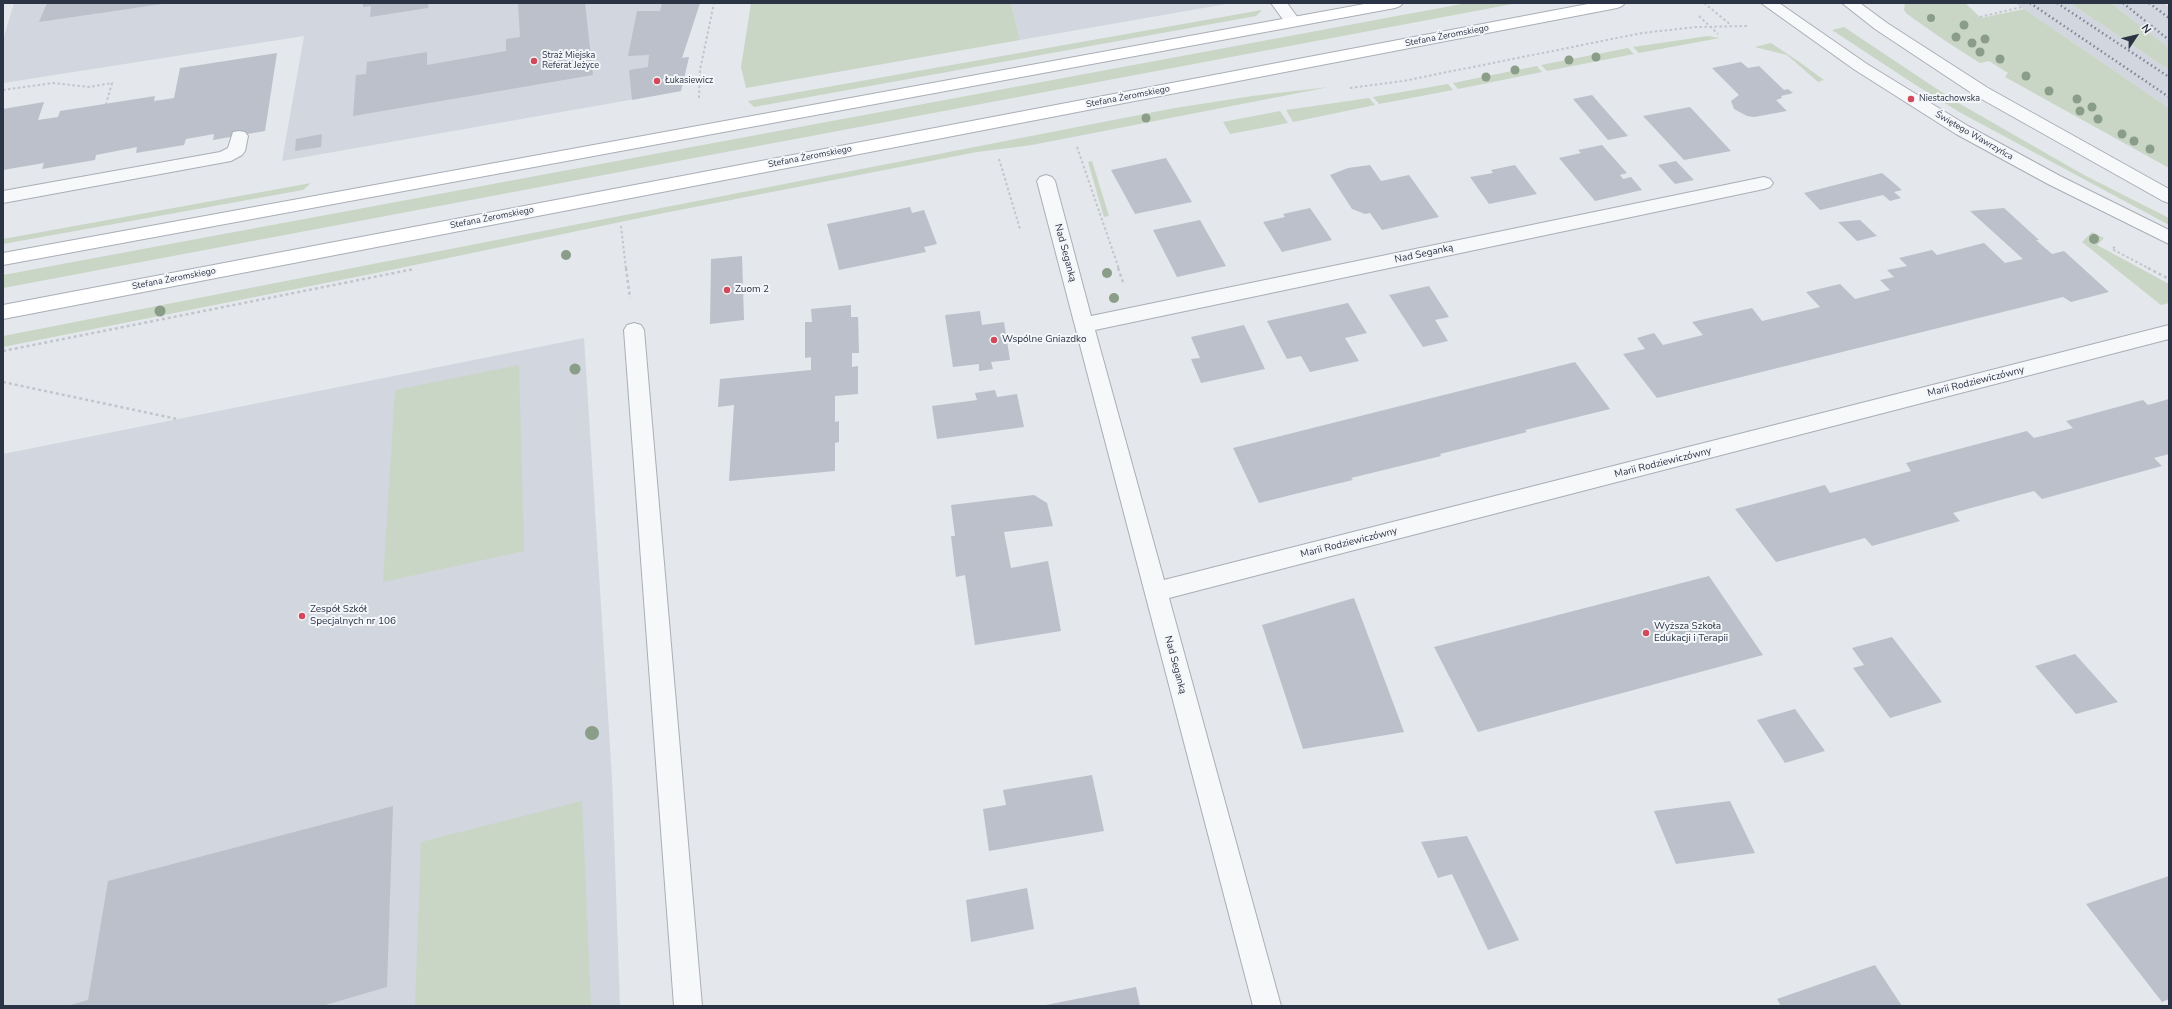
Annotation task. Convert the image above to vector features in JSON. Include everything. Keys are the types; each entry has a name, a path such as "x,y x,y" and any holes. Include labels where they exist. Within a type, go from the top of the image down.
{"main road":[{"path":"3,259 1395,3"},
{"name":"Stefana Żeromskiego","path":"3,312 1617,3"}],"street":[{"path":"1279,3 1292,22"},
{"name":"Świętego Wawrzyńca","path":"1769,3 1861,67 1962,130 2054,180 2169,238"},
{"path":"1850,3 1881,26 1982,92 2169,198"},
{"path":"3,197 225,157 236,151 239,136"},
{"name":"Nad Seganką","path":"1046,182 1267,1006"},
{"name":"Nad Seganką","path":"1084,325 1764,183"},
{"path":"634,330 688,1006"},
{"name":"Marii Rodziewiczówny","path":"1156,592 2169,332"}],"path":[{"path":"700,100 700,70 714,3"},
{"path":"1704,3 1732,26"},
{"path":"1980,17 2022,7"},
{"path":"1699,16 1718,34"},
{"path":"3,90 53,83 89,87 112,83 106,104"},
{"path":"1077,147 1130,303 1124,316"},
{"path":"621,225 634,330"},
{"path":"2112,249 2169,279"},
{"path":"3,382 178,419"}],"shaded area":[{"path":"14,3 700,3 682,58 689,57 681,91 282,161 304,36 3,83 3,40"},
{"path":"1011,3 1232,3 1020,40"},
{"path":"2015,3 2070,3 2169,70 2169,108"},
{"path":"2111,3 2163,3 2169,7 2169,48"},
{"name":"Zespół Szkół Specjalnych nr 106","path":"584,338 612,778 620,1006 3,1006 3,454"}],"green space":[{"path":"751,3 1011,3 1020,40 746,88 741,67"},
{"path":"1467,3 1518,3 3,288 3,275"},
{"path":"1905,3 1965,3 1981,18 2024,9 2169,108 2169,168 2005,77 2008,73 1989,61 1980,63 1907,14 1904,10"},
{"path":"2070,3 2111,3 2169,48 2169,70"},
{"path":"1262,10 1256,16 754,107 748,101"},
{"path":"1844,27 1955,101 2084,175 2169,218 2169,225 1961,113 1832,30"},
{"path":"1708,36 1720,38 1639,53 1633,47"},
{"path":"1771,43 1824,80 1818,82 1787,55 1755,47"},
{"path":"1628,48 1634,54 1547,71 1541,65"},
{"path":"1537,66 1542,72 1458,89 1453,83"},
{"path":"1448,84 1453,90 1379,104 1373,97"},
{"path":"1329,87 1032,145 977,152 659,214 381,272 3,347 3,336 1175,108 1252,96"},
{"path":"1369,98 1375,105 1293,122 1286,110"},
{"path":"1280,111 1288,123 1230,134 1223,122"},
{"path":"1092,161 1109,216 1104,217 1088,162"},
{"path":"311,183 303,190 3,244 3,239"},
{"path":"2092,232 2104,238 2097,245 2169,284 2169,303 2161,305 2082,242"},
{"path":"519,365 524,551 383,582 395,390"},
{"path":"582,801 591,1006 415,1006 421,842"}],"building":[{"path":"47,3 162,3 162,4 39,22"},
{"path":"363,3 429,3 428,8 370,17 371,6 363,7"},
{"path":"518,3 585,3 593,75 353,116 356,75 366,74 367,62 427,52 427,65 506,51 506,39 520,37"},
{"path":"662,3 700,3 682,58 689,57 681,91 632,100 629,70 648,67 649,55 628,56 637,11 660,11"},
{"path":"277,53 265,131 213,140 214,134 186,139 184,145 136,153 137,147 96,155 95,160 42,169 44,163 3,170 3,109 44,102 38,120 58,117 60,111 155,96 154,101 174,98 180,68"},
{"path":"1741,62 1748,68 1759,66 1784,90 1788,89 1793,93 1781,96 1782,98 1776,100 1787,111 1754,117 1747,116 1734,109 1731,101 1739,95 1712,68"},
{"path":"1592,95 1628,136 1608,140 1573,99"},
{"path":"1690,107 1731,151 1684,160 1643,116"},
{"path":"322,134 321,147 295,151 296,139"},
{"path":"1602,145 1627,173 1620,175 1623,179 1631,177 1642,190 1595,201 1559,158 1581,153 1578,150"},
{"path":"1166,158 1192,202 1135,214 1111,170"},
{"path":"1676,161 1694,180 1675,184 1658,165"},
{"path":"1370,165 1381,181 1409,175 1439,217 1382,230 1370,213 1365,214 1352,209 1330,175 1348,168"},
{"path":"1515,165 1537,194 1489,204 1470,177 1493,173 1491,170"},
{"path":"1882,173 1902,190 1894,192 1901,198 1890,201 1883,195 1820,210 1804,193"},
{"path":"910,207 912,213 924,210 937,244 924,247 926,252 839,270 827,224"},
{"path":"1310,208 1332,240 1282,252 1263,222 1285,217 1283,214"},
{"path":"2004,208 2052,254 2064,251 2109,292 2071,302 2063,297 1657,398 1623,354 1645,349 1637,338 1654,333 1663,345 1703,335 1692,322 1752,308 1762,321 1820,307 1806,292 1840,284 1855,299 1890,290 1880,280 1894,277 1887,270 1907,266 1899,258 1932,250 1937,255 1984,243 2005,263 2023,259 1970,211"},
{"path":"1200,220 1226,266 1177,277 1153,230"},
{"path":"1860,220 1877,236 1857,241 1838,222"},
{"name":"Zuom 2","path":"742,256 744,320 710,324 711,259"},
{"path":"1429,286 1449,317 1435,320 1448,341 1423,347 1389,295"},
{"path":"1348,303 1367,333 1345,338 1359,361 1310,372 1301,356 1287,359 1267,321"},
{"path":"851,305 851,317 858,317 859,353 852,353 852,367 858,366 858,394 835,396 835,422 839,421 839,442 835,443 835,471 729,481 734,405 718,407 720,379 811,370 811,357 805,358 805,322 812,322 811,309"},
{"path":"980,311 982,325 1004,322 1010,360 991,362 993,369 979,371 979,364 953,367 945,315"},
{"path":"1244,325 1265,369 1201,383 1191,359 1200,358 1191,337"},
{"path":"1575,362 1610,409 1525,430 1527,432 1440,454 1441,456 1351,478 1353,480 1259,503 1233,448"},
{"path":"995,390 997,397 1017,394 1024,427 937,439 932,406 977,400 975,393"},
{"path":"2169,399 2169,454 2154,458 2162,466 2042,499 2034,491 1953,513 1960,521 1872,546 1865,538 1776,562 1735,509 1825,485 1830,493 1911,471 1906,463 2027,431 2034,438 2073,428 2066,421 2143,400 2148,405"},
{"path":"1034,495 1047,503 1053,526 1004,532 1011,568 1048,561 1061,631 975,645 965,575 956,577 951,536 955,536 951,505"},
{"path":"1709,576 1763,655 1478,732 1434,647"},
{"path":"1354,598 1404,732 1303,749 1262,625"},
{"path":"1892,637 1942,702 1890,718 1853,668 1864,665 1852,648"},
{"path":"2075,654 2118,702 2076,714 2035,666"},
{"path":"1795,709 1825,751 1785,763 1757,720"},
{"path":"1092,775 1104,831 989,851 983,809 1006,805 1003,790"},
{"path":"1730,801 1755,853 1676,864 1654,811"},
{"path":"393,806 387,987 322,1006 67,1006 88,1000 108,881"},
{"path":"1467,836 1519,940 1488,950 1452,874 1438,878 1421,842"},
{"path":"2169,876 2169,999 2162,1002 2086,904"},
{"path":"1027,888 1034,929 971,942 966,900"},
{"path":"1875,965 1902,1006 1781,1006 1777,999"},
{"path":"1136,987 1140,1006 1046,1006 1046,1005"}],"railway":[{"path":"2030,3 2169,97"},
{"path":"2057,3 2169,77"},
{"path":"2123,3 2169,40"},
{"path":"2149,3 2169,18"}],"place":[{"name":"Straż Miejska Referat Jeżyce","path":"534,61"},
{"name":"Łukasiewicz","path":"657,81"},
{"name":"Niestachowska","path":"1911,99"},
{"name":"Zuom 2","path":"727,290"},
{"name":"Wspólne Gniazdko","path":"994,340"},
{"name":"Zespół Szkół Specjalnych nr 106","path":"302,616"},
{"name":"Wyższa Szkoła Edukacji i Terapii","path":"1646,633"}]}
